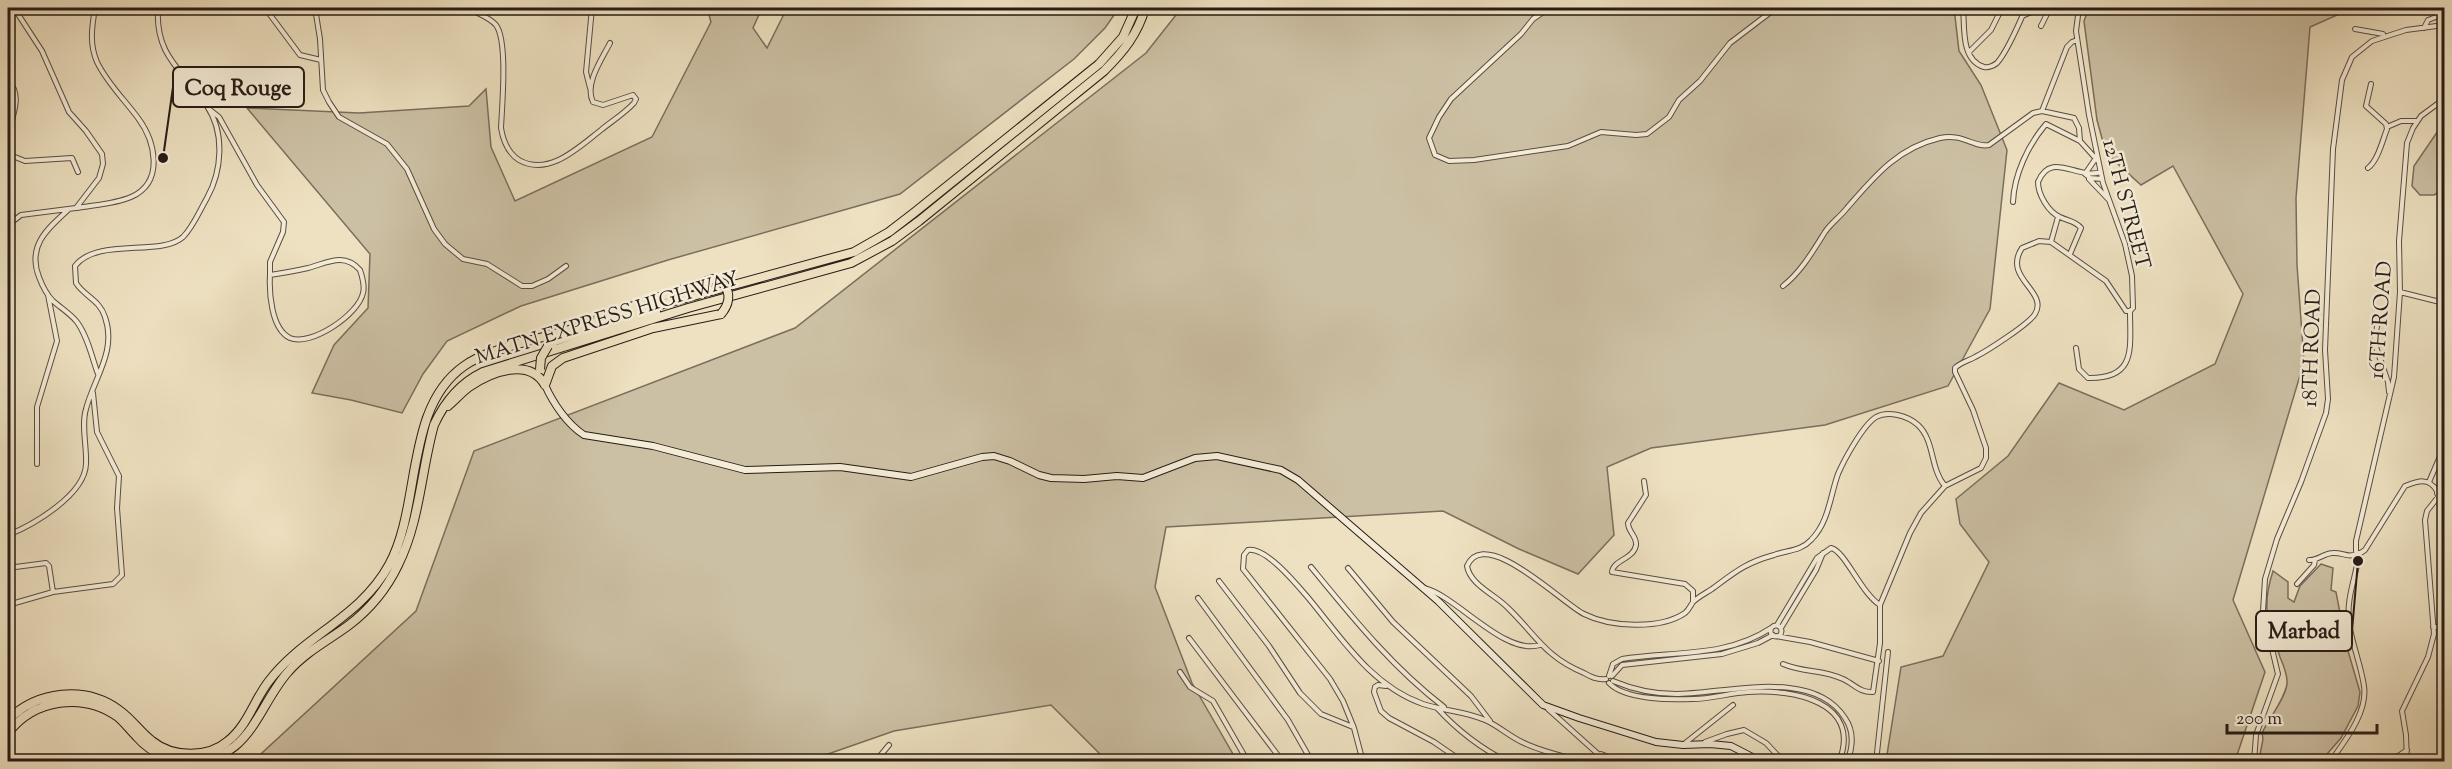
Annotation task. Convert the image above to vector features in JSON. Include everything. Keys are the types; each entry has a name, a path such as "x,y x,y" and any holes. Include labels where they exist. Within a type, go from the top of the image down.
{"highway":[{"name":"MATN EXPRESS HIGHWAY","path":"8,720 36,700 56,695 75,694 98,699 115,707 153,742 174,752 199,753 217,748 241,728 268,681 282,666 304,645 335,625 362,602 387,569 403,533 427,416 445,383 464,366 487,354 589,324 803,265 836,259 854,252 889,232 1099,64 1123,37 1136,8"},
{"name":"MATN EXPRESS HIGHWAY","path":"8,733 18,721 35,710 53,704 74,702 93,706 117,717 151,750 175,760 200,761 218,755 236,745 248,732 268,697 289,670 312,650 358,618 390,580 412,532 428,449 440,412 461,386 483,372 688,308 852,263 892,241 935,209 1104,71 1126,47 1139,27 1145,8"},
{"path":"545,385 552,366 557,361 652,328 721,314 729,297 724,284 713,279 613,312 589,324"},
{"path":"545,385 540,373 541,358 548,346 654,312 661,305"},
{"path":"652,328 658,322 684,312 688,308"},
{"path":"440,412 470,386 498,374 522,368 540,373"}],"main road":[{"path":"545,385 556,405 584,435 653,446 745,470 840,467 910,477 982,457 994,456 1051,478 1084,479 1117,476 1143,478 1195,458 1217,456 1281,470 1293,476 1423,588 1543,705 1656,742 1731,746 1762,762"}],"street":[{"path":"14,8 42,51 69,112 87,131 102,154 103,165 99,178 76,208"},
{"path":"8,225 21,215 76,208 132,197 148,181 154,150 145,129 104,75 96,60 92,40 95,8"},
{"path":"158,8 158,26 163,48 183,78 209,109 219,117 257,185 284,222 283,232 270,262 269,285 278,326 282,332 294,339 334,326 355,309 363,292 360,270 353,264 339,259 328,260 296,271 270,274"},
{"path":"265,8 300,55 321,60"},
{"path":"315,8 323,90 329,102 339,117 387,144 407,169 434,230 445,244 463,259 487,264 522,286 532,286 548,279 566,266"},
{"path":"468,8 494,23 500,34 503,68 501,128 503,140 515,157 535,166 551,164 596,134 631,106 636,99 633,94 609,104 598,105 590,97 586,72 592,8"},
{"path":"1549,8 1533,19 1521,34 1450,99 1429,138 1436,155 1449,161 1474,160 1568,146 1601,132 1647,134 1668,117 1679,100 1700,81 1730,43 1776,8"},
{"path":"1964,8 1964,33 1969,52 1978,63 1987,67 1992,66 2000,58 2026,8"},
{"path":"1969,52 1991,30 2002,8"},
{"path":"2022,17 2042,8"},
{"path":"2041,26 2050,8"},
{"name":"12TH STREET","path":"2051,242 2106,281 2123,308 2130,311 2133,308 2130,264 2097,160 2077,40 2076,25 2079,8"},
{"path":"2424,28 2428,20 2445,14"},
{"name":"18TH ROAD","path":"2254,762 2256,735 2278,674 2263,610 2265,579 2277,539 2326,413 2328,399 2325,350 2333,149 2342,80 2346,68 2361,48 2387,34 2445,25"},
{"path":"2355,29 2372,34 2387,34"},
{"path":"2042,111 2067,47 2077,40"},
{"path":"590,89 610,43"},
{"path":"8,80 15,87 16,100 8,141 10,155 22,160 72,158 78,172"},
{"path":"2371,84 2366,106 2387,127"},
{"name":"16TH ROAD","path":"2358,553 2356,541 2389,399 2397,349 2400,292 2399,241 2409,135 2417,121 2431,107 2445,99"},
{"path":"8,535 44,516 68,496 80,483 87,465 85,411 108,350 107,323 99,304 76,283 75,266 95,255 132,246 164,246 184,236 211,190 217,172 218,137 209,109"},
{"path":"1783,286 1800,269 1832,223 1878,171 1893,159 1925,143 1944,137 1963,138 1982,146 1989,145 2032,113 2042,111 2074,118 2079,128 2080,141"},
{"path":"2368,168 2377,159 2387,127 2401,121 2417,121"},
{"path":"2013,202 2018,173 2045,124 2050,124 2080,141 2097,160 2086,175"},
{"path":"2070,254 2081,228 2075,222 2058,217 2044,201 2038,188 2039,178 2046,169 2055,167 2102,179"},
{"path":"2086,175 2100,171"},
{"path":"2086,175 2109,200"},
{"path":"37,464 37,407 57,341 48,294 37,270 35,253 49,228 68,209"},
{"path":"1783,664 1805,672 1818,670 1844,679 1857,689 1872,693 1879,661 1880,605 1910,533 1921,513 1945,486 1981,468 1986,458 1986,448 1955,368 2034,317 2039,303 2020,277 2018,257 2024,246 2039,241 2051,242 2058,217"},
{"path":"2400,292 2445,303"},
{"path":"48,294 76,320 99,375"},
{"path":"2076,348 2079,369 2084,376 2096,378 2114,375 2124,368 2130,358 2130,311"},
{"path":"2379,317 2374,341 2388,382 2389,399"},
{"path":"8,605 52,592 113,584 122,574 117,508 119,476 97,432 92,392"},
{"path":"1847,762 1852,746 1849,724 1837,706 1819,696 1765,686 1676,697 1634,688 1610,679 1596,679 1565,664 1540,645 1507,606 1470,576 1467,567 1475,556 1492,555 1525,571 1581,612 1608,622 1638,625 1669,619 1686,612 1693,602 1738,568 1776,554 1798,549 1810,541 1823,523 1839,472 1858,439 1875,418 1887,414 1899,415 1917,424 1926,435 1939,479 1945,486"},
{"path":"2429,482 2445,447"},
{"path":"1644,482 1646,495 1628,523 1628,528 1635,537 1635,548 1630,555 1615,565 1612,572 1685,584 1693,591 1693,602"},
{"path":"2309,560 2315,560 2334,552 2350,556 2365,550 2401,489 2411,484 2429,482"},
{"path":"2407,762 2402,711 2428,657 2433,641 2426,520 2427,511 2438,497 2437,491 2429,482"},
{"path":"2437,491 2439,487 2445,486"},
{"path":"2438,497 2445,500"},
{"path":"1839,762 1845,742 1843,727 1829,707 1785,693 1756,692 1695,699 1632,694 1616,689 1610,679 1613,664 1622,659 1722,654 1780,635 1780,628 1824,553 1831,548 1841,554 1860,586 1880,605"},
{"path":"1363,762 1354,728 1343,701 1330,679 1245,573 1242,562 1248,550 1261,551 1274,563 1304,593 1358,661 1390,687 1422,703 1459,711 1491,723 1526,744 1573,760 1586,762"},
{"path":"2330,762 2353,726 2364,697 2362,676 2349,623 2352,582 2358,553"},
{"path":"2297,584 2314,565 2315,560"},
{"path":"8,568 46,563 49,567 52,592"},
{"path":"1311,567 1382,652 1446,709"},
{"path":"1348,568 1393,622 1471,696 1491,723"},
{"path":"1219,581 1269,646 1300,693 1322,714 1354,728"},
{"path":"1423,588 1434,591 1515,643 1531,647 1540,645"},
{"path":"1198,598 1288,720 1312,762"},
{"path":"2433,627 2445,627"},
{"path":"1772,628 1774,636"},
{"path":"1672,658 1732,646 1751,640 1772,628 1780,628 1792,639"},
{"path":"1774,636 1879,661"},
{"path":"1189,638 1283,762"},
{"path":"1876,762 1888,652"},
{"path":"1180,672 1190,687 1213,701 1248,762"},
{"path":"1390,687 1378,685 1375,687 1374,692 1381,711 1463,762"},
{"path":"1632,694 1634,688"},
{"path":"1543,705 1607,762"},
{"path":"1683,745 1733,705"},
{"path":"1437,708 1450,723 1473,742 1508,762"},
{"path":"1702,744 1744,730 1766,743 1784,762"},
{"path":"875,762 890,745"},
{"path":"2390,762 2407,749"},
{"path":"1597,753 1620,762"}],"shaded area":[{"path":"707,8 762,8 753,28 767,48 787,8 1119,8 1105,28 1074,59 900,194 668,260 521,306 447,341 423,374 402,413 312,393 334,345 368,308 370,254 247,108 359,113 469,106 486,89 491,147 515,201 652,137 711,22"},
{"path":"1176,8 1954,8 1959,51 1981,85 2007,150 1990,309 1948,386 1825,425 1651,448 1607,467 1614,535 1578,574 1519,549 1443,511 1166,527 1155,587 1192,683 1237,761 1107,761 1051,705 894,731 808,761 252,762 416,611 474,451 795,328 1146,53 1176,15"},
{"path":"2089,8 2353,8 2310,27 2296,198 2297,265 2304,362 2233,600 2265,672 2235,761 1886,761 1901,667 1943,656 1989,562 1960,524 1956,499 2008,456 2059,383 2124,410 2215,364 2243,294 2173,166 2141,185 2106,153 2097,120 2084,21"},
{"path":"2444,122 2444,189 2434,195 2420,195 2412,186 2414,166"},
{"path":"2321,564 2333,568 2331,590 2336,592 2346,644 2360,692 2358,706 2341,738 2321,761 2261,762 2259,760 2262,733 2280,703 2287,684 2287,677 2268,615 2269,584 2273,571 2288,582 2288,598 2294,602 2300,586"}],"place":[{"name":"Coq Rouge","path":"163,158"},
{"name":"Marbad","path":"2358,561"}]}
